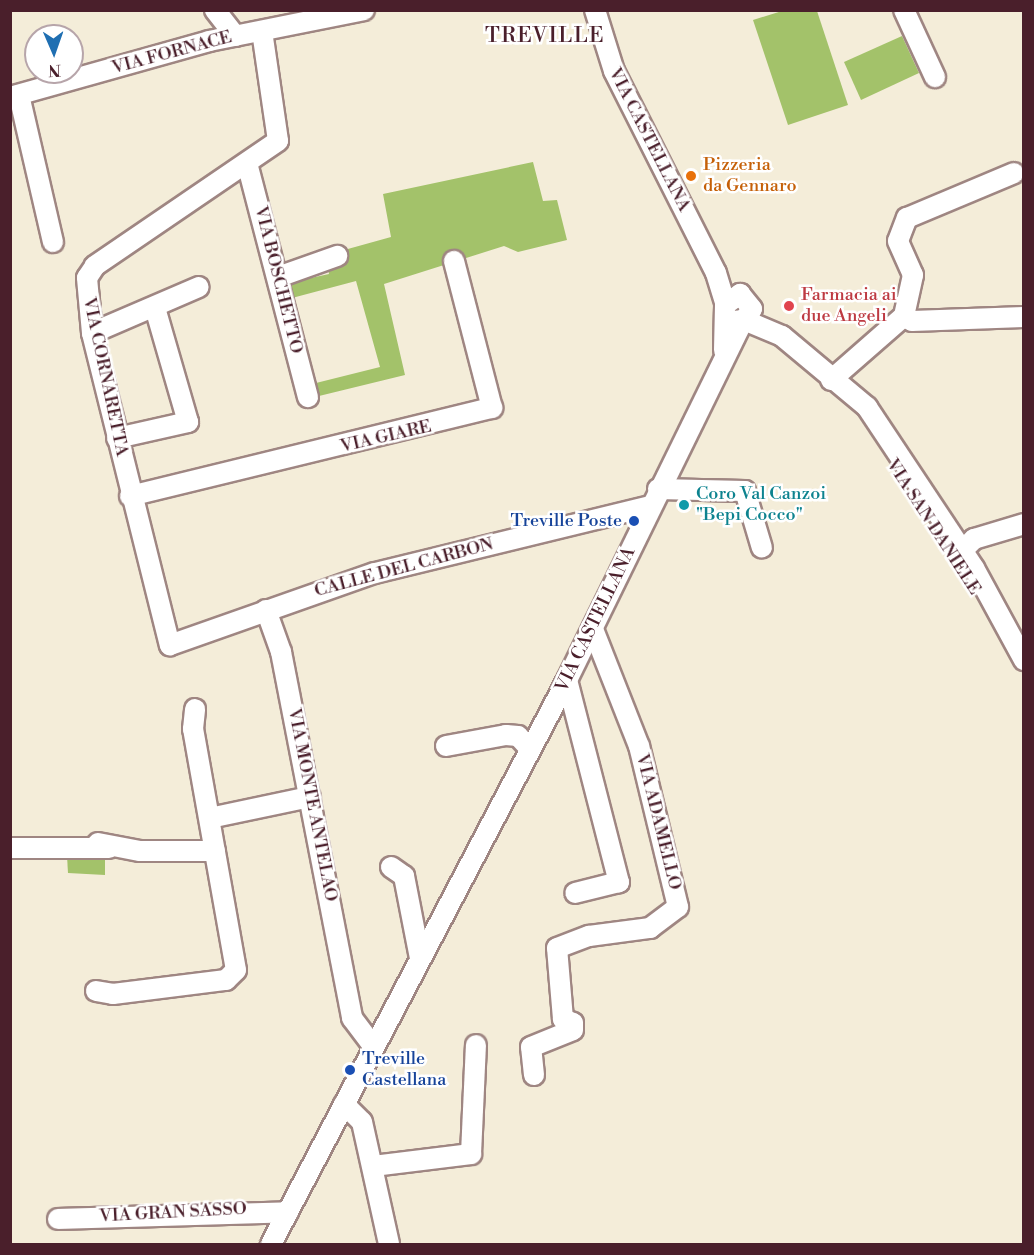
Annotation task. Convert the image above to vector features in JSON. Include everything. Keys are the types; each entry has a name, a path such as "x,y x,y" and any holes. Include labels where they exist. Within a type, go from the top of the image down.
{"street":[{"path":"205,10 209,41"},
{"path":"215,10 235,36"},
{"name":"VIA FORNACE","path":"15,96 209,41 262,31 333,13 364,10"},
{"path":"583,10 600,38"},
{"path":"595,10 600,38"},
{"path":"904,10 935,77"},
{"name":"VIA CORNARETTA","path":"167,640 92,333 88,273 248,163 270,152 279,135 262,31"},
{"name":"VIA CASTELLANA","path":"272,1245 593,629 724,350 738,310 716,273 600,38"},
{"path":"15,96 53,243"},
{"name":"VIA BOSCHETTO","path":"248,163 308,397"},
{"path":"835,383 904,316 914,275 898,241 907,218 1014,173"},
{"path":"278,277 337,256"},
{"name":"VIA GIARE","path":"130,496 492,408 454,261"},
{"path":"92,333 155,308 199,287"},
{"path":"117,438 188,422 155,308"},
{"name":"VIA SAN DANIELE","path":"738,310 768,328 867,407 946,523 1023,670"},
{"path":"904,316 1023,317"},
{"name":"VIA SAN DANIELE","path":"835,383 977,584 1023,660"},
{"path":"654,497 745,491 762,548"},
{"name":"CALLE DEL CARBON","path":"167,640 170,645 375,573 654,497"},
{"path":"926,514 932,513 963,552 982,540 1017,526"},
{"path":"946,523 982,540"},
{"path":"977,584 982,540"},
{"name":"VIA MONTE ANTELAO","path":"266,610 281,652 352,1001 354,1025 374,1047"},
{"name":"VIA ADAMELLO","path":"534,1075 531,1047 573,1030 573,1023 563,1019 557,948 580,938 650,928 678,907 639,746 593,629"},
{"path":"567,680 619,882 575,893"},
{"path":"96,991 113,994 231,977 236,970 193,729 195,709"},
{"path":"446,746 506,735 518,736 530,749"},
{"path":"210,818 310,796"},
{"path":"10,848 103,846 215,850"},
{"path":"391,867 404,876 420,958"},
{"path":"352,1001 369,1020 389,1018"},
{"path":"374,1166 471,1154 476,1045"},
{"path":"344,1104 362,1122 374,1166 389,1245"},
{"name":"VIA GRAN SASSO","path":"58,1219 288,1212"}],"green space":[{"path":"782,11 817,11 848,105 788,125 753,20"},
{"path":"902,36 919,73 861,100 844,62"},
{"path":"533,162 543,201 557,200 567,240 518,252 504,246 384,284 405,375 319,396 316,383 380,367 356,281 292,298 288,283 329,274 327,263 337,252 391,237 383,194"},
{"path":"67,856 105,858 105,875 68,873"}],"place":[{"name":"Pizzeria da Gennaro","path":"691,176"},
{"name":"Farmacia ai due Angeli","path":"789,306"},
{"name":"Coro Val Canzoi \"Bepi Cocco\"","path":"684,505"},
{"name":"Treville Poste","path":"634,521"},
{"name":"Treville Castellana","path":"350,1070"}],"district":[{"name":"TREVILLE","path":"545,36"}]}
